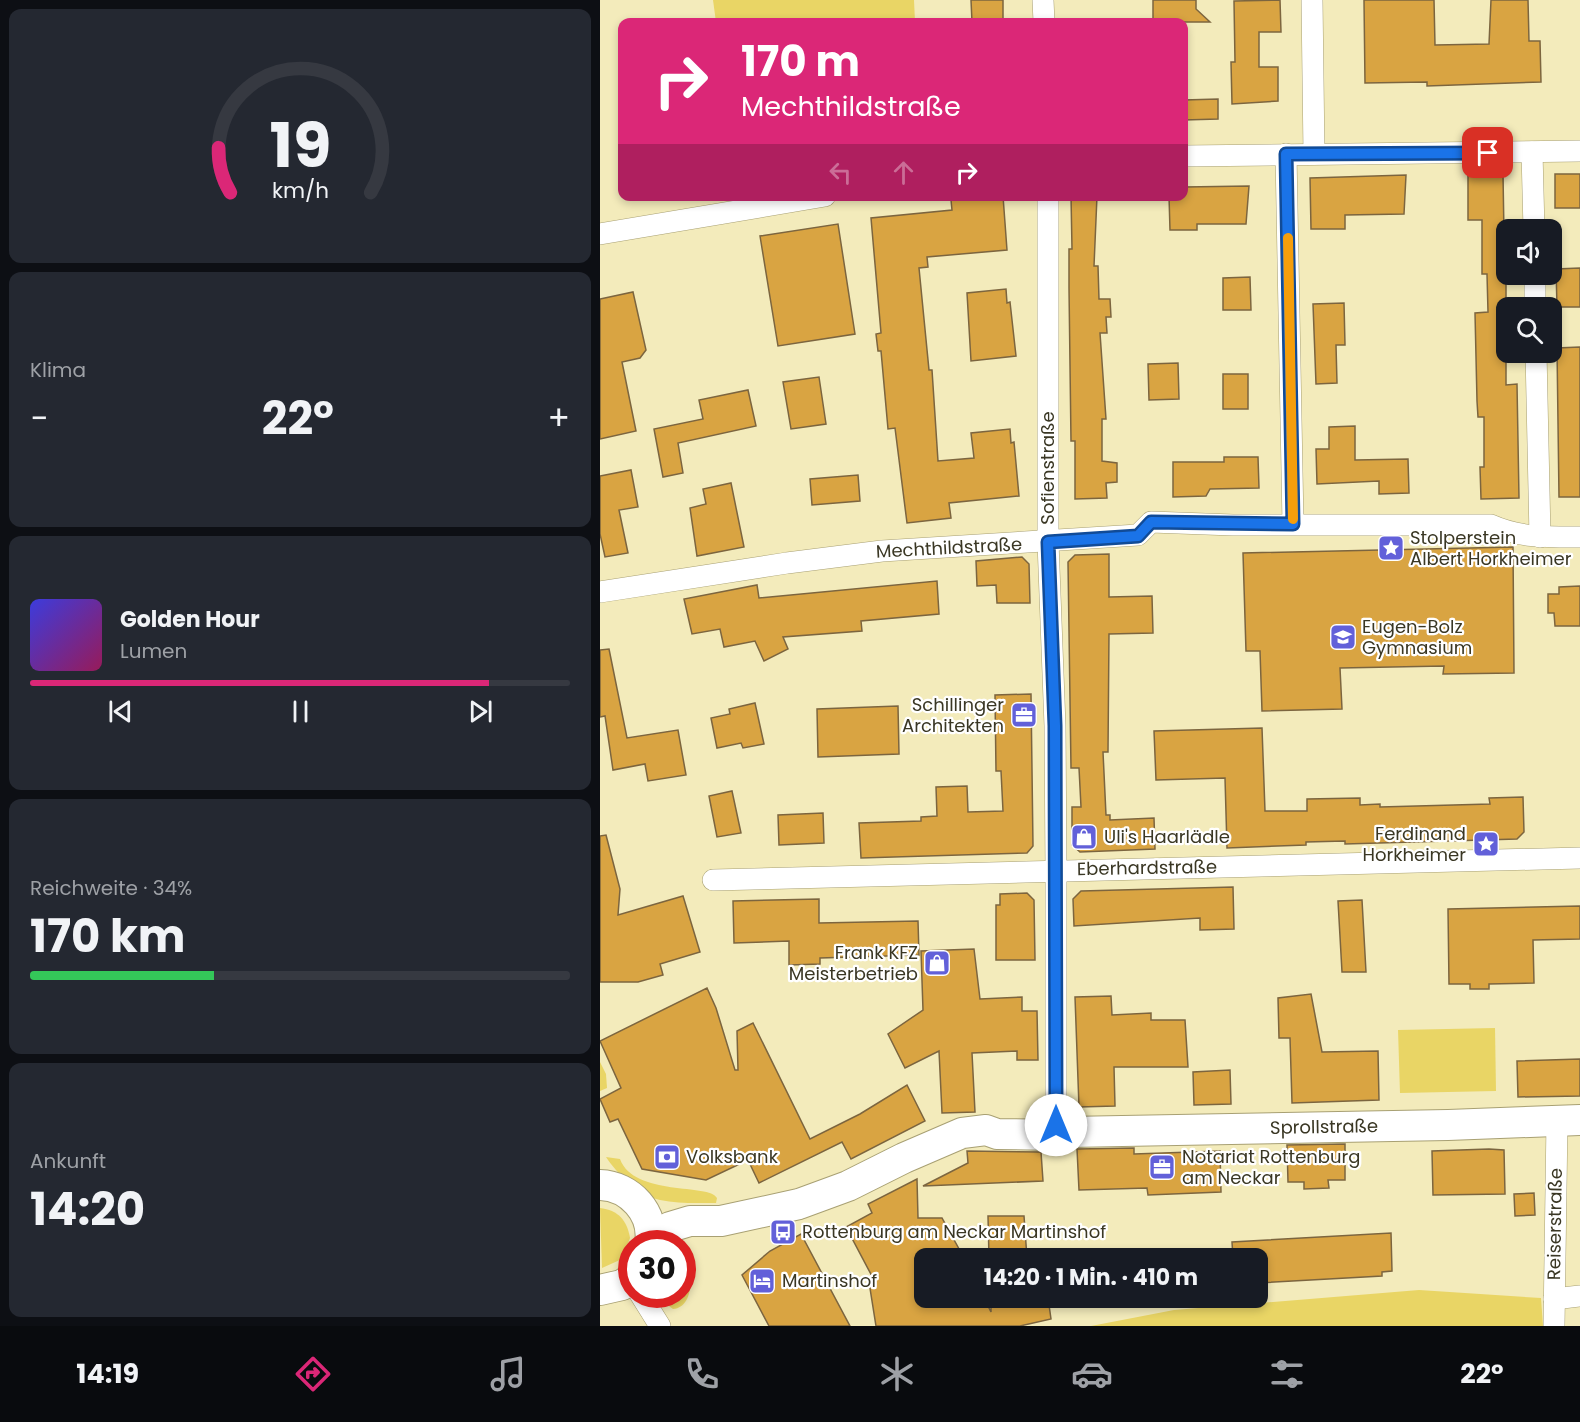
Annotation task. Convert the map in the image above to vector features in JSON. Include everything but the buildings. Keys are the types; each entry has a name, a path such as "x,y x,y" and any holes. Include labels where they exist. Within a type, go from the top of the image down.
{"main road":[{"name":"Sprollstraße","path":"666,1230 690,1221 722,1221 799,1204 848,1186 947,1138 986,1130 998,1125 1060,1131 1568,1121"},
{"path":"602,1181 621,1190 643,1209 650,1230"},
{"name":"Sprollstraße","path":"643,1209 690,1221"}],"street":[{"path":"1043,0 1044,18"},
{"path":"1312,0 1314,154"},
{"path":"1188,156 1580,151"},
{"path":"1532,152 1534,219"},
{"path":"1286,154 1293,524"},
{"path":"600,234 795,201"},
{"name":"Sofienstraße","path":"1047,201 1048,542 1055,726 1060,1131"},
{"path":"1536,363 1540,537"},
{"name":"Mechthildstraße","path":"600,592 787,562 882,551 1138,536 1151,522 1491,525 1515,534 1540,537 1580,537"},
{"name":"Eberhardstraße","path":"713,880 1580,858"},
{"name":"Reiserstraße","path":"1554,1326 1554,1299 1568,1121"},
{"path":"1554,1299 1580,1296"},
{"path":"644,1308 660,1326"}],"shaded area":[{"path":"713,0 914,0 915,18 715,18"},
{"path":"1495,1028 1496,1091 1400,1093 1398,1030"},
{"path":"600,1062 606,1074 607,1088 600,1091"},
{"path":"606,1157 620,1159 628,1171 640,1179 711,1194 717,1198 716,1203 674,1202 653,1198 630,1183"},
{"path":"600,1208 612,1211 621,1217 628,1230 618,1230 618,1261 602,1268"},
{"path":"1419,1290 1541,1298 1543,1326 1091,1326 1174,1310 1268,1308 1268,1302"}],"slow traffic":[{"path":"1288,238 1293,519"}],"place":[{"name":"Stolperstein Albert Horkheimer","path":"1391,548"},
{"name":"Eugen-Bolz Gymnasium","path":"1343,637"},
{"name":"Schillinger Architekten","path":"1024,715"},
{"name":"Uli's Haarlädle","path":"1084,837"},
{"name":"Ferdinand Horkheimer","path":"1486,844"},
{"name":"Frank KFZ Meisterbetrieb","path":"937,963"},
{"name":"Volksbank","path":"667,1157"},
{"name":"Notariat Rottenburg am Neckar","path":"1162,1167"},
{"name":"Rottenburg am Neckar Martinshof","path":"783,1232"},
{"name":"Martinshof","path":"762,1281"}],"route":[{"path":"1056,1125 1055,726 1048,542 1138,536 1151,522 1233,525 1293,524 1286,154 1488,153"}]}
